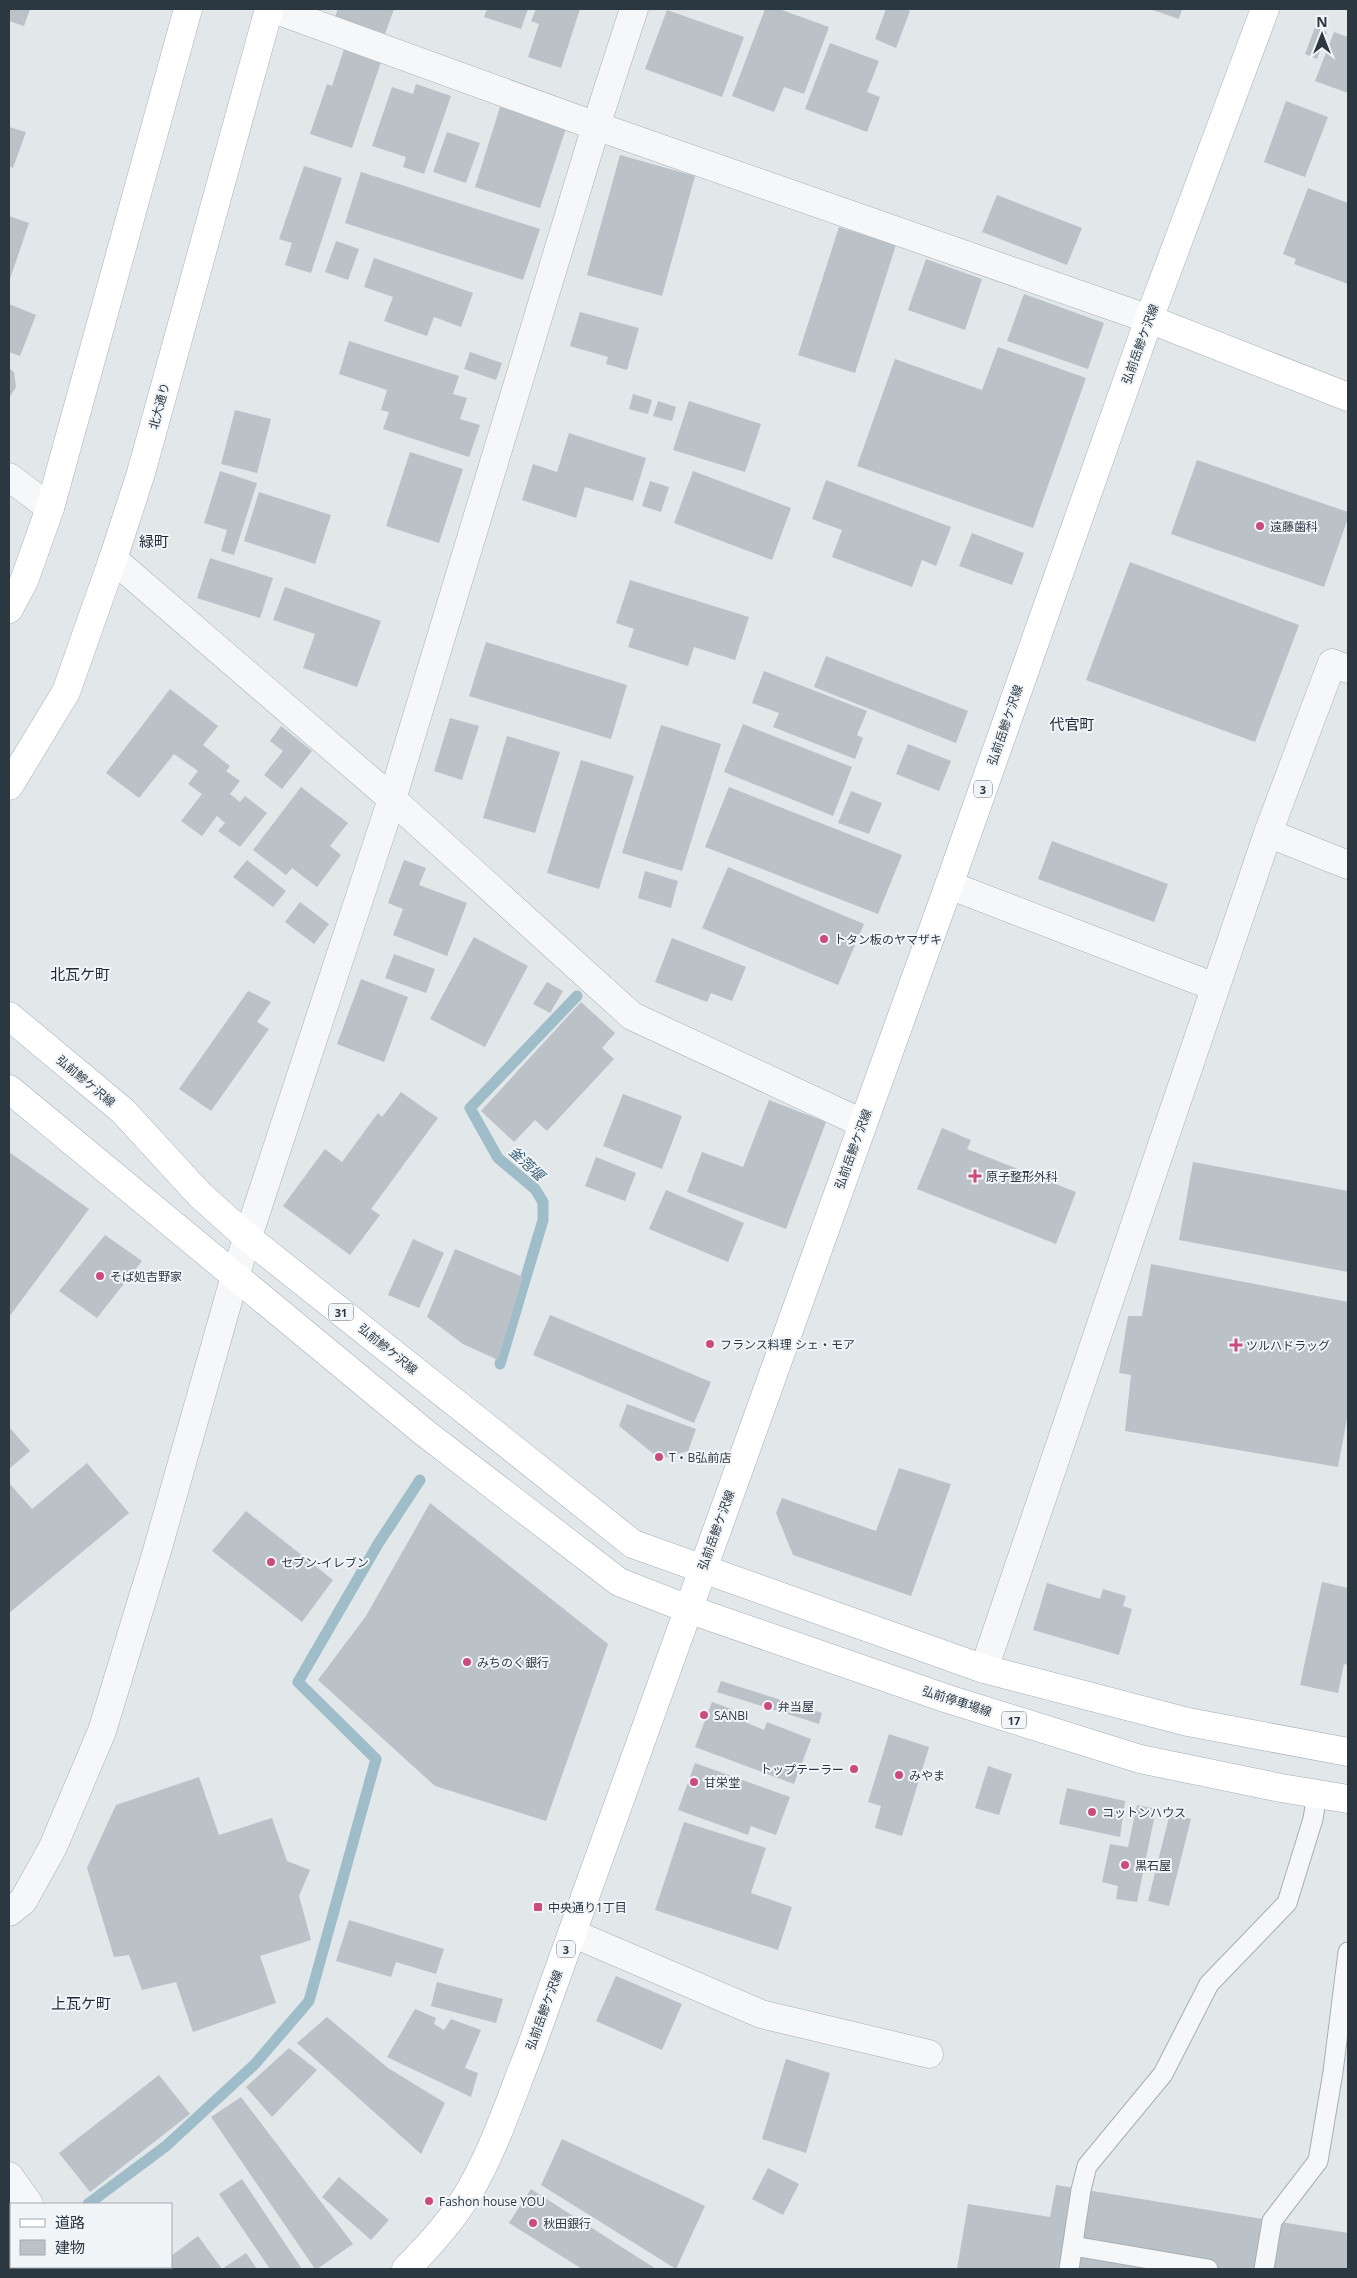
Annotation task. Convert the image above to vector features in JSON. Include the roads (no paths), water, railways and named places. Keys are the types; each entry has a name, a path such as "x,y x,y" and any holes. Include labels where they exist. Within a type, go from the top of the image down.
{"main road":[{"path":"9,609 24,582 50,508 188,9"},
{"name":"北大通り","path":"9,786 66,692 113,559 141,473 269,9"},
{"name":"弘前岳鰺ケ沢線","path":"406,2269 434,2241 469,2192 496,2134 530,2050 949,885 1149,320 1264,9"},
{"path":"1149,320 1348,397"},
{"name":"弘前鰺ケ沢線","path":"9,1016 123,1111 200,1195 248,1238 633,1544 702,1569"},
{"path":"9,1090 425,1433 619,1582 688,1609"},
{"path":"702,1569 984,1669 1188,1722 1348,1752"},
{"name":"弘前停車場線","path":"688,1609 948,1699 1140,1758 1348,1799"}],"street":[{"path":"274,9 596,126 1149,320"},
{"path":"9,1912 23,1900 53,1847 102,1732 160,1542 235,1276 392,799 596,126 634,9"},
{"path":"9,478 50,508"},
{"path":"113,559 392,799 632,1016 862,1123"},
{"path":"984,1669 1268,833 1332,663 1348,669"},
{"path":"1268,833 1348,866"},
{"path":"949,885 1215,987"},
{"path":"572,1934 761,2014 929,2054"},
{"path":"9,2176 28,2203"}],"lane":[{"path":"1069,2269 1081,2190 1087,2166 1163,2074 1209,1984 1287,1903 1313,1819 1317,1794"},
{"path":"1264,2269 1272,2221 1318,2161 1333,2072 1348,1952"},
{"path":"1073,2246 1208,2269"}],"waterway":[{"name":"釜萢堰","path":"500,1364 543,1220 543,1202 535,1189 498,1158 470,1108 577,996"},
{"path":"89,2203 166,2146 255,2064 309,2001 376,1759 298,1682 378,1544 420,1480"}],"place":[{"name":"遠藤歯科","path":"1260,526"},
{"name":"トタン板のヤマザキ","path":"824,939"},
{"name":"原子整形外科","path":"975,1176"},
{"name":"そば処吉野家","path":"100,1276"},
{"name":"フランス料理 シェ・モア","path":"710,1344"},
{"name":"ツルハドラッグ","path":"1236,1345"},
{"name":"T・B弘前店","path":"659,1457"},
{"name":"セブン-イレブン","path":"271,1562"},
{"name":"みちのく銀行","path":"467,1662"},
{"name":"弁当屋","path":"768,1706"},
{"name":"SANBI","path":"704,1715"},
{"name":"トップテーラー","path":"854,1769"},
{"name":"みやま","path":"899,1775"},
{"name":"甘栄堂","path":"694,1782"},
{"name":"コットンハウス","path":"1092,1812"},
{"name":"黒石屋","path":"1125,1865"},
{"name":"中央通り1丁目","path":"538,1907"},
{"name":"Fashon house YOU","path":"429,2201"},
{"name":"秋田銀行","path":"533,2223"}],"district":[{"name":"緑町","path":"154,541"},
{"name":"代官町","path":"1072,724"},
{"name":"北瓦ケ町","path":"80,974"},
{"name":"上瓦ケ町","path":"81,2003"}]}
